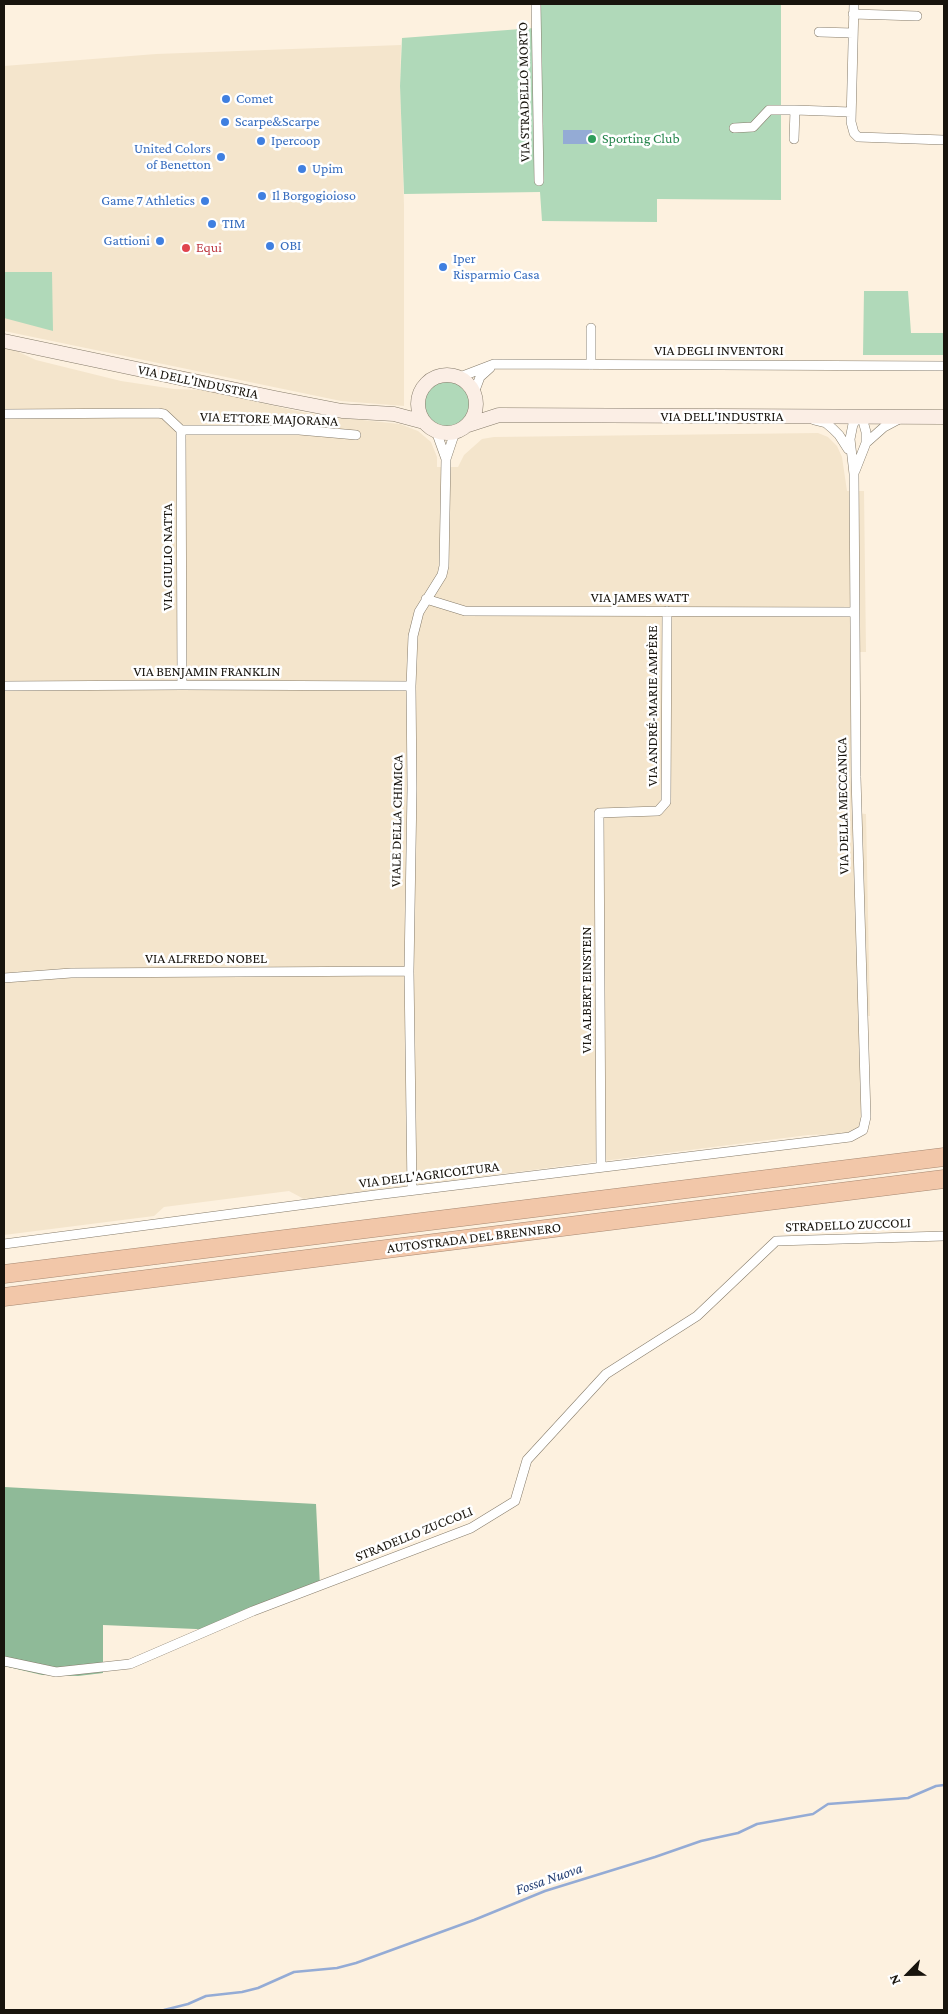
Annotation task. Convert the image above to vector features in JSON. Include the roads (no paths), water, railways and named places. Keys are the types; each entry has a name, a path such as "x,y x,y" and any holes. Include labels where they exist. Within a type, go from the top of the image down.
{"highway":[{"name":"AUTOSTRADA DEL BRENNERO","path":"4,1274 944,1157"},
{"name":"AUTOSTRADA DEL BRENNERO","path":"4,1297 944,1179"}],"street":[{"name":"VIA STRADELLO MORTO","path":"536,4 539,181"},
{"path":"854,4 852,112 852,128 854,133 858,137 944,140"},
{"path":"853,14 917,16"},
{"path":"819,32 853,33"},
{"path":"734,128 753,127 769,110 852,112"},
{"path":"794,140 795,110"},
{"path":"591,328 591,365"},
{"name":"VIA DELL'INDUSTRIA","path":"4,341 285,400 342,410 394,414 424,422"},
{"path":"494,364 480,377 475,395 475,412 468,424 455,432 436,431 424,422 420,415 418,400 426,382 434,377 447,374 460,377 466,381 475,395 499,415"},
{"name":"VIA DEGLI INVENTORI","path":"460,377 494,364 944,366"},
{"path":"394,414 418,400"},
{"path":"4,414 158,413 164,414 181,430"},
{"name":"VIA DELL'INDUSTRIA","path":"468,424 499,415 809,418 944,417"},
{"path":"859,417 863,422 866,432 866,443"},
{"name":"VIA DELLA MECCANICA","path":"857,1134 863,1130 866,1117 856,778 854,474 850,432 853,424 859,417"},
{"name":"VIA DELLA MECCANICA","path":"854,474 866,443 884,427 902,417"},
{"name":"VIA DELLA MECCANICA","path":"809,418 826,423 839,434 849,451 854,474"},
{"name":"VIA ETTORE MAJORANA","path":"181,430 298,430 356,436"},
{"name":"VIA GIULIO NATTA","path":"181,430 182,685"},
{"name":"VIALE DELLA CHIMICA","path":"436,431 446,459"},
{"name":"VIALE DELLA CHIMICA","path":"412,1190 409,971 413,636 419,612 442,575 444,566 446,459 455,432"},
{"name":"VIA JAMES WATT","path":"426,599 465,611 854,612"},
{"name":"VIA ANDRÉ-MARIE AMPÈRE","path":"599,813 658,811 666,802 667,611"},
{"name":"VIA BENJAMIN FRANKLIN","path":"4,686 411,686"},
{"name":"VIA ALBERT EINSTEIN","path":"599,813 601,1168"},
{"name":"VIA ALFREDO NOBEL","path":"4,978 71,973 409,971"},
{"name":"VIA DELL'AGRICOLTURA","path":"4,1244 412,1190 850,1137 857,1134"},
{"name":"STRADELLO ZUCCOLI","path":"4,1660 56,1672 130,1664 253,1611 471,1528 515,1501 526,1460 606,1374 697,1316 776,1241 944,1236"}],"water":[{"path":"563,130 592,130 592,144 563,144"}],"waterway":[{"name":"Fossa Nuova","path":"164,2010 188,2004 206,1996 242,1992 258,1988 294,1972 337,1968 356,1963 474,1920 545,1891 701,1841 738,1833 757,1824 813,1814 828,1804 908,1798 936,1786 944,1785"}],"place":[{"name":"Comet","path":"226,99"},
{"name":"Scarpe&Scarpe","path":"225,122"},
{"name":"Sporting Club","path":"592,139"},
{"name":"Ipercoop","path":"261,141"},
{"name":"United Colors of Benetton","path":"221,157"},
{"name":"Upim","path":"302,169"},
{"name":"Il Borgogioioso","path":"262,196"},
{"name":"Game 7 Athletics","path":"205,201"},
{"name":"TIM","path":"212,224"},
{"name":"Gattioni","path":"160,241"},
{"name":"OBI","path":"270,246"},
{"name":"Equi","path":"186,248"},
{"name":"Iper Risparmio Casa","path":"443,267"}]}
